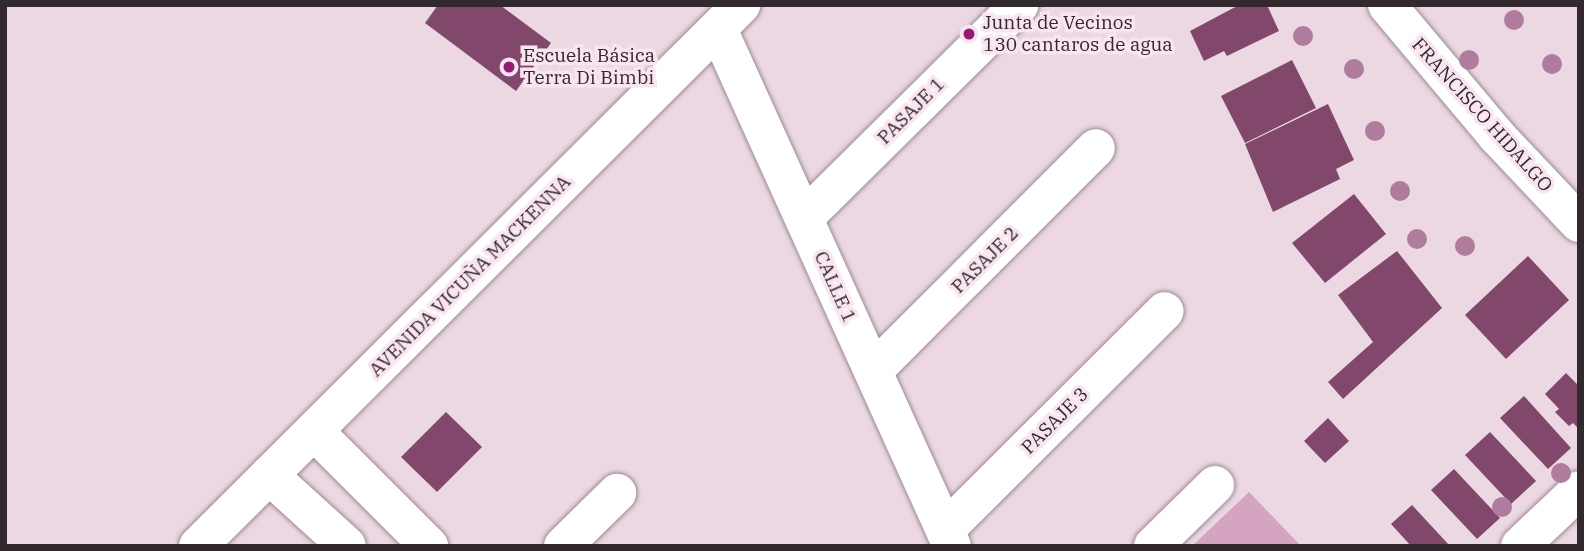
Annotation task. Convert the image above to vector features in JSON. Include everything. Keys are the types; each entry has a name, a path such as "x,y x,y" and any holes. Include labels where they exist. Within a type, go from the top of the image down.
{"street":[{"name":"PASAJE 1","path":"804,218 1019,5"},
{"name":"FRANCISCO HIDALGO","path":"1387,5 1444,75 1579,223"},
{"name":"CALLE 1","path":"729,17 804,218 949,538"},
{"name":"AVENIDA VICUÑA MACKENNA","path":"198,546 729,17"},
{"name":"PASAJE 2","path":"873,371 1096,149"},
{"name":"PASAJE 3","path":"949,538 1165,311"},
{"path":"314,431 429,546"},
{"path":"269,475 347,546"},
{"path":"1153,546 1215,485"},
{"path":"1520,546 1579,490"},
{"path":"563,546 617,493"}],"shaded area":[{"path":"1249,492 1301,546 1192,546"}],"building":[{"name":"Escuela Básica Terra Di Bimbi","path":"438,5 500,5 551,43 516,91 425,23"},
{"path":"1239,5 1267,5 1279,31 1227,56 1224,51 1204,61 1190,31"},
{"path":"1292,60 1316,108 1245,143 1221,96"},
{"path":"1328,104 1354,160 1336,169 1340,179 1273,212 1245,144"},
{"path":"1354,194 1386,234 1325,283 1292,243"},
{"path":"1397,251 1442,308 1343,399 1328,382 1373,342 1338,295"},
{"path":"1528,256 1569,300 1506,359 1465,315"},
{"path":"1566,373 1579,386 1579,429 1573,423 1569,426 1555,412 1559,409 1545,394"},
{"path":"1524,396 1571,448 1548,469 1500,418"},
{"path":"446,412 482,447 437,492 401,457"},
{"path":"1328,418 1349,441 1325,463 1304,441"},
{"path":"1490,432 1536,481 1511,504 1465,455"},
{"path":"1454,469 1500,518 1477,539 1431,490"},
{"path":"1412,505 1450,546 1411,546 1391,524"}],"place":[{"name":"Junta de Vecinos 130 cantaros de agua","path":"969,34"},
{"name":"Escuela Básica Terra Di Bimbi","path":"509,67"}]}
